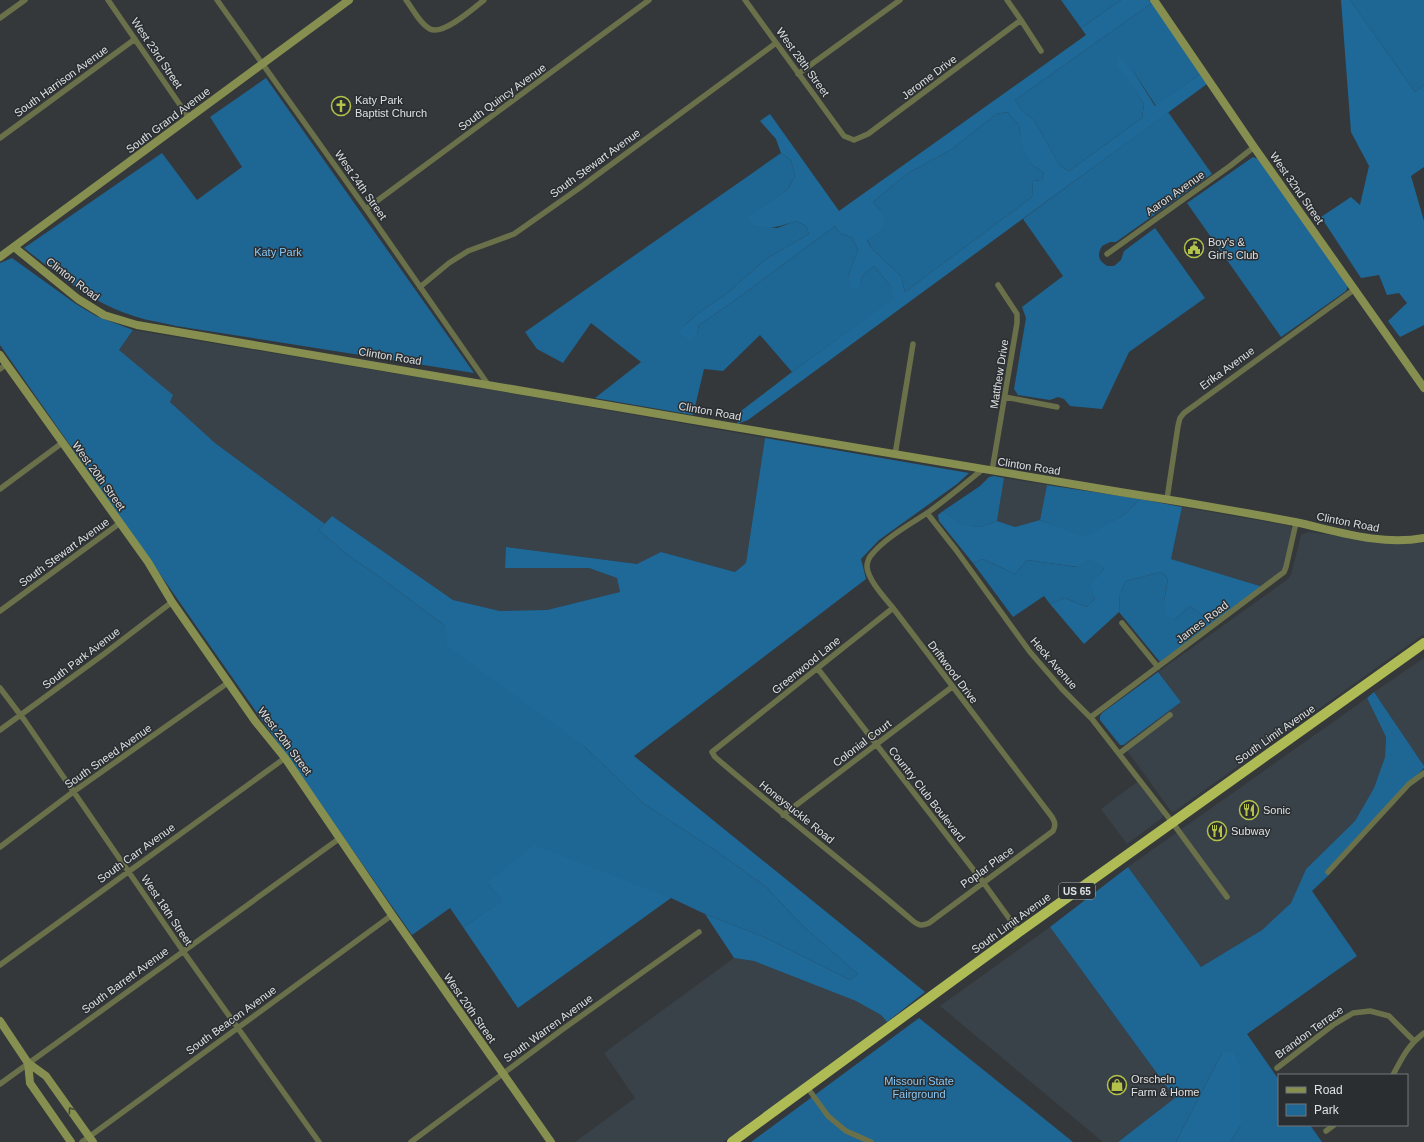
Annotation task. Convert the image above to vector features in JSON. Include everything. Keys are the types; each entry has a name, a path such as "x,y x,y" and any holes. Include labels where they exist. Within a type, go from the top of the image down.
{"highway":[{"name":"South Limit Avenue","path":"732,1142 1172,822 1424,643"}],"street":[{"path":"0,9 2,16 25,0"},
{"name":"West 23rd Street","path":"108,0 188,118"},
{"name":"West 24th Street","path":"217,0 366,209 487,383"},
{"name":"South Grand Avenue","path":"0,256 349,0"},
{"path":"406,0 424,23 431,29 438,30 443,29 484,0"},
{"name":"South Quincy Avenue","path":"366,209 650,0"},
{"name":"West 28th Street","path":"746,0 844,136"},
{"path":"798,74 900,0"},
{"path":"1007,0 1041,51"},
{"name":"West 32nd Street","path":"1154,0 1254,147 1424,388"},
{"name":"Jerome Drive","path":"844,136 854,140 868,134 1021,20"},
{"name":"South Harrison Avenue","path":"0,138 134,39"},
{"name":"South Stewart Avenue","path":"420,287 449,262 468,251 514,234 585,184 776,43"},
{"name":"Aaron Avenue","path":"1107,254 1230,166 1254,147"},
{"name":"Clinton Road","path":"14,247 78,299 104,315 137,325 487,383 1166,500 1296,523 1374,539 1412,540 1424,538"},
{"name":"Matthew Drive","path":"988,470 1005,397 1017,324 1017,314 998,285"},
{"name":"Erika Avenue","path":"1166,500 1178,426 1180,418 1184,413 1354,289"},
{"path":"895,454 913,344"},
{"name":"West 20th Street","path":"0,355 3,367 62,443 148,562 172,602 255,721 285,758 550,1142"},
{"path":"1005,397 1057,407"},
{"path":"0,489 62,443"},
{"path":"927,513 988,470"},
{"name":"Driftwood Drive","path":"927,513 902,529 870,557 867,567 871,579 1028,786"},
{"name":"Heck Avenue","path":"927,513 956,550 1030,652 1062,689 1090,717 1120,753 1227,897"},
{"name":"South Stewart Avenue","path":"0,611 120,523"},
{"name":"James Road","path":"1090,717 1284,572 1296,523"},
{"name":"South Park Avenue","path":"0,730 172,602"},
{"name":"Greenwood Lane","path":"731,737 893,608"},
{"path":"1122,623 1158,667"},
{"name":"Country Club Boulevard","path":"818,669 1020,932"},
{"name":"South Sneed Avenue","path":"0,847 73,792 229,682"},
{"name":"Colonial Court","path":"783,815 952,687"},
{"name":"West 18th Street","path":"0,688 21,715 182,951 318,1142"},
{"path":"1120,753 1170,715"},
{"name":"Honeysuckle Road","path":"731,737 712,752 713,755 783,815 890,901"},
{"name":"South Carr Avenue","path":"0,965 285,758"},
{"path":"1328,872 1409,784 1424,774"},
{"name":"Poplar Place","path":"890,901 913,921 920,925 929,923 1053,831 1055,822 1028,786"},
{"name":"South Barrett Avenue","path":"0,1084 340,838"},
{"name":"South Beacon Avenue","path":"82,1142 92,1139 238,1028 392,915"},
{"name":"South Warren Avenue","path":"410,1142 563,1029 699,932"},
{"name":"Brandon Terrace","path":"1277,1068 1334,1025 1353,1013 1370,1010 1389,1016 1414,1040"},
{"path":"0,1021 28,1063 46,1076 92,1139"},
{"path":"1394,1074 1414,1040 1424,1033"},
{"path":"28,1063 30,1083 70,1142"},
{"path":"807,1087 828,1116 846,1132 871,1142"},
{"path":"1326,1131 1333,1126"}],"shaded area":[{"path":"1121,0 1149,0 1152,3 1015,100 1022,111 1034,120 1060,166 1069,171 1142,118 1144,104 1117,65 1118,56 1133,71 1155,106 1200,74 1207,84 748,420 737,424 741,411 894,298 889,284 874,266 863,275 858,291 850,287 848,276 858,250 852,237 841,234 835,226 699,325 697,334 691,341 679,334 682,327 705,308 724,296 766,259 809,234 806,226 796,221 774,227 751,225 748,217 788,189 795,176 791,160 781,153 776,139 760,121 770,114 839,211 1086,35 1081,28","holes":["1007,112 1019,125 1022,146 1032,165 1044,173 1042,180 1033,181 1032,197 905,292 901,276 872,249 867,240 877,234 885,223 881,211 873,202 908,173 952,149 996,114"]},
{"path":"1341,0 1350,0 1415,92 1424,85 1424,167 1411,176 1424,221 1424,325 1400,337 1388,321 1407,303 1399,293 1387,295 1379,275 1361,278 1321,217 1351,197 1360,205 1369,166 1351,132"},
{"path":"133,330 470,386 765,438 746,563 735,572 661,552 638,564 507,547 505,568 589,568 617,578 620,592 547,610 500,611 453,600 332,516 325,524 215,443 170,402 119,350"},
{"path":"765,438 969,473 957,484 879,540 861,559 866,579 634,756 925,992 887,1022 881,1015 856,1001 754,961 734,958 705,914 764,937 850,980 858,974 804,927 766,887 718,852 643,803 584,746 447,646 445,626 344,552 319,530 332,516 453,600 500,611 547,610 620,592 617,578 589,568 505,568 506,547 637,564 661,552 735,572 746,563"},
{"path":"1004,478 1047,485 1040,520 1015,527 997,521"},
{"path":"1140,499 1182,507 1171,559 1263,587 1209,626 1201,614 1190,606 1174,620 1166,616 1164,602 1168,579 1161,572 1126,581 1120,593 1119,612 1084,644 1050,604 1065,598 1086,607 1095,599 1090,585 1104,569 1091,559 1078,567 1027,560 1015,574 983,559 973,563 939,521 938,515 943,511 961,525 980,527 997,521 1015,527 1040,520 1085,537 1125,514"},
{"path":"1182,507 1290,526 1293,530 1284,571 1263,587 1171,559"},
{"path":"1309,532 1396,544 1424,543 1424,634 1175,811 1171,811 1123,745 1181,702 1158,672 1287,580 1291,575 1301,535"},
{"path":"1424,658 1424,766 1374,692"},
{"path":"1367,698 1386,737 1385,757 1374,788 1355,821 1306,869 1291,903 1262,930 1201,967 1128,867"},
{"path":"1137,782 1163,814 1162,818 1127,844 1101,809"},
{"path":"534,845 671,898 518,1008 463,927 503,901 487,883"},
{"path":"1050,927 1176,1099 1117,1142 1103,1142 940,1006"},
{"path":"734,958 754,961 856,1001 881,1015 887,1022 723,1142 575,1142 635,1098 604,1053"},
{"path":"1233,1051 1240,1067 1241,1125 1230,1142 1176,1142 1222,1053"}],"green space":[{"path":"1061,0 1121,0 1081,28"},
{"path":"1350,0 1424,0 1424,85 1415,92"},
{"path":"1152,3 1200,74 1156,106 1133,71 1118,65 1144,104 1142,118 1069,171 1060,166 1034,120 1022,111 1015,100"},
{"name":"Katy Park","path":"266,78 474,373 176,326 140,318 113,308 86,294 24,248 162,153 197,200 242,167 210,117"},
{"path":"1007,112 1019,125 1020,133 1032,165 1044,173 1042,180 1033,181 1032,197 905,292 901,276 872,249 867,239 877,234 881,211 873,202 908,173 952,149 996,114"},
{"path":"1168,112 1212,174 1116,242 1110,242 1102,246 1099,252 1099,257 1107,266 1114,266 1121,260 1124,251 1155,228 1205,298 1129,352 1102,409 1070,406 1064,399 1058,397 1050,400 1018,395 1014,389 1026,318 1022,307 1063,276 1023,219"},
{"path":"781,153 791,160 795,176 788,189 749,217 751,225 777,228 796,221 806,226 809,234 766,259 724,296 705,308 682,327 697,334 699,325 835,226 841,234 852,237 858,250 848,276 858,290 863,275 874,266 889,284 895,298 792,372 760,335 723,371 704,369 693,415 595,398 641,362 591,323 563,363 537,349 525,332"},
{"path":"1253,157 1258,159 1348,286 1346,291 1281,337 1187,203"},
{"path":"12,258 76,304 96,316 133,330 119,350 173,395 170,402 215,443 325,524 319,530 344,552 445,626 584,746 643,803 718,852 766,887 804,927 858,974 850,980 764,937 705,914 671,898 487,883 504,901 463,927 450,908 412,935 0,345 0,263"},
{"path":"994,476 1004,478 997,521 980,527 961,526 943,511 980,486 989,477"},
{"path":"1047,485 1140,499 1125,514 1085,538 1040,520"},
{"path":"1092,558 1104,569 1091,585 1095,599 1086,607 1065,598 1050,604 1044,596 1013,617 973,563 983,559 1015,574 1027,560 1077,567"},
{"path":"1161,572 1168,579 1164,602 1174,620 1190,606 1201,614 1209,626 1160,662 1119,612 1120,593 1126,581"},
{"path":"1158,672 1181,702 1123,745 1120,745 1100,720 1100,716"},
{"path":"1374,692 1424,768 1327,870 1330,874 1312,891 1357,956 1247,1034 1278,1079 1278,1126 1311,1126 1322,1142 1230,1142 1241,1125 1222,1053 1176,1142 1118,1142 1175,1098 1050,927 1128,867 1201,967 1262,930 1291,903 1306,869 1355,821 1374,788 1385,757 1386,737 1367,698"},
{"name":"Missouri State Fairground","path":"919,1018 1073,1142 751,1142"}],"place":[{"name":"Katy Park Baptist Church","path":"341,106"},
{"name":"Boy's & Girl's Club","path":"1194,248"},
{"name":"Sonic","path":"1249,810"},
{"name":"Subway","path":"1217,831"},
{"name":"Orscheln Farm & Home","path":"1117,1085"}]}
